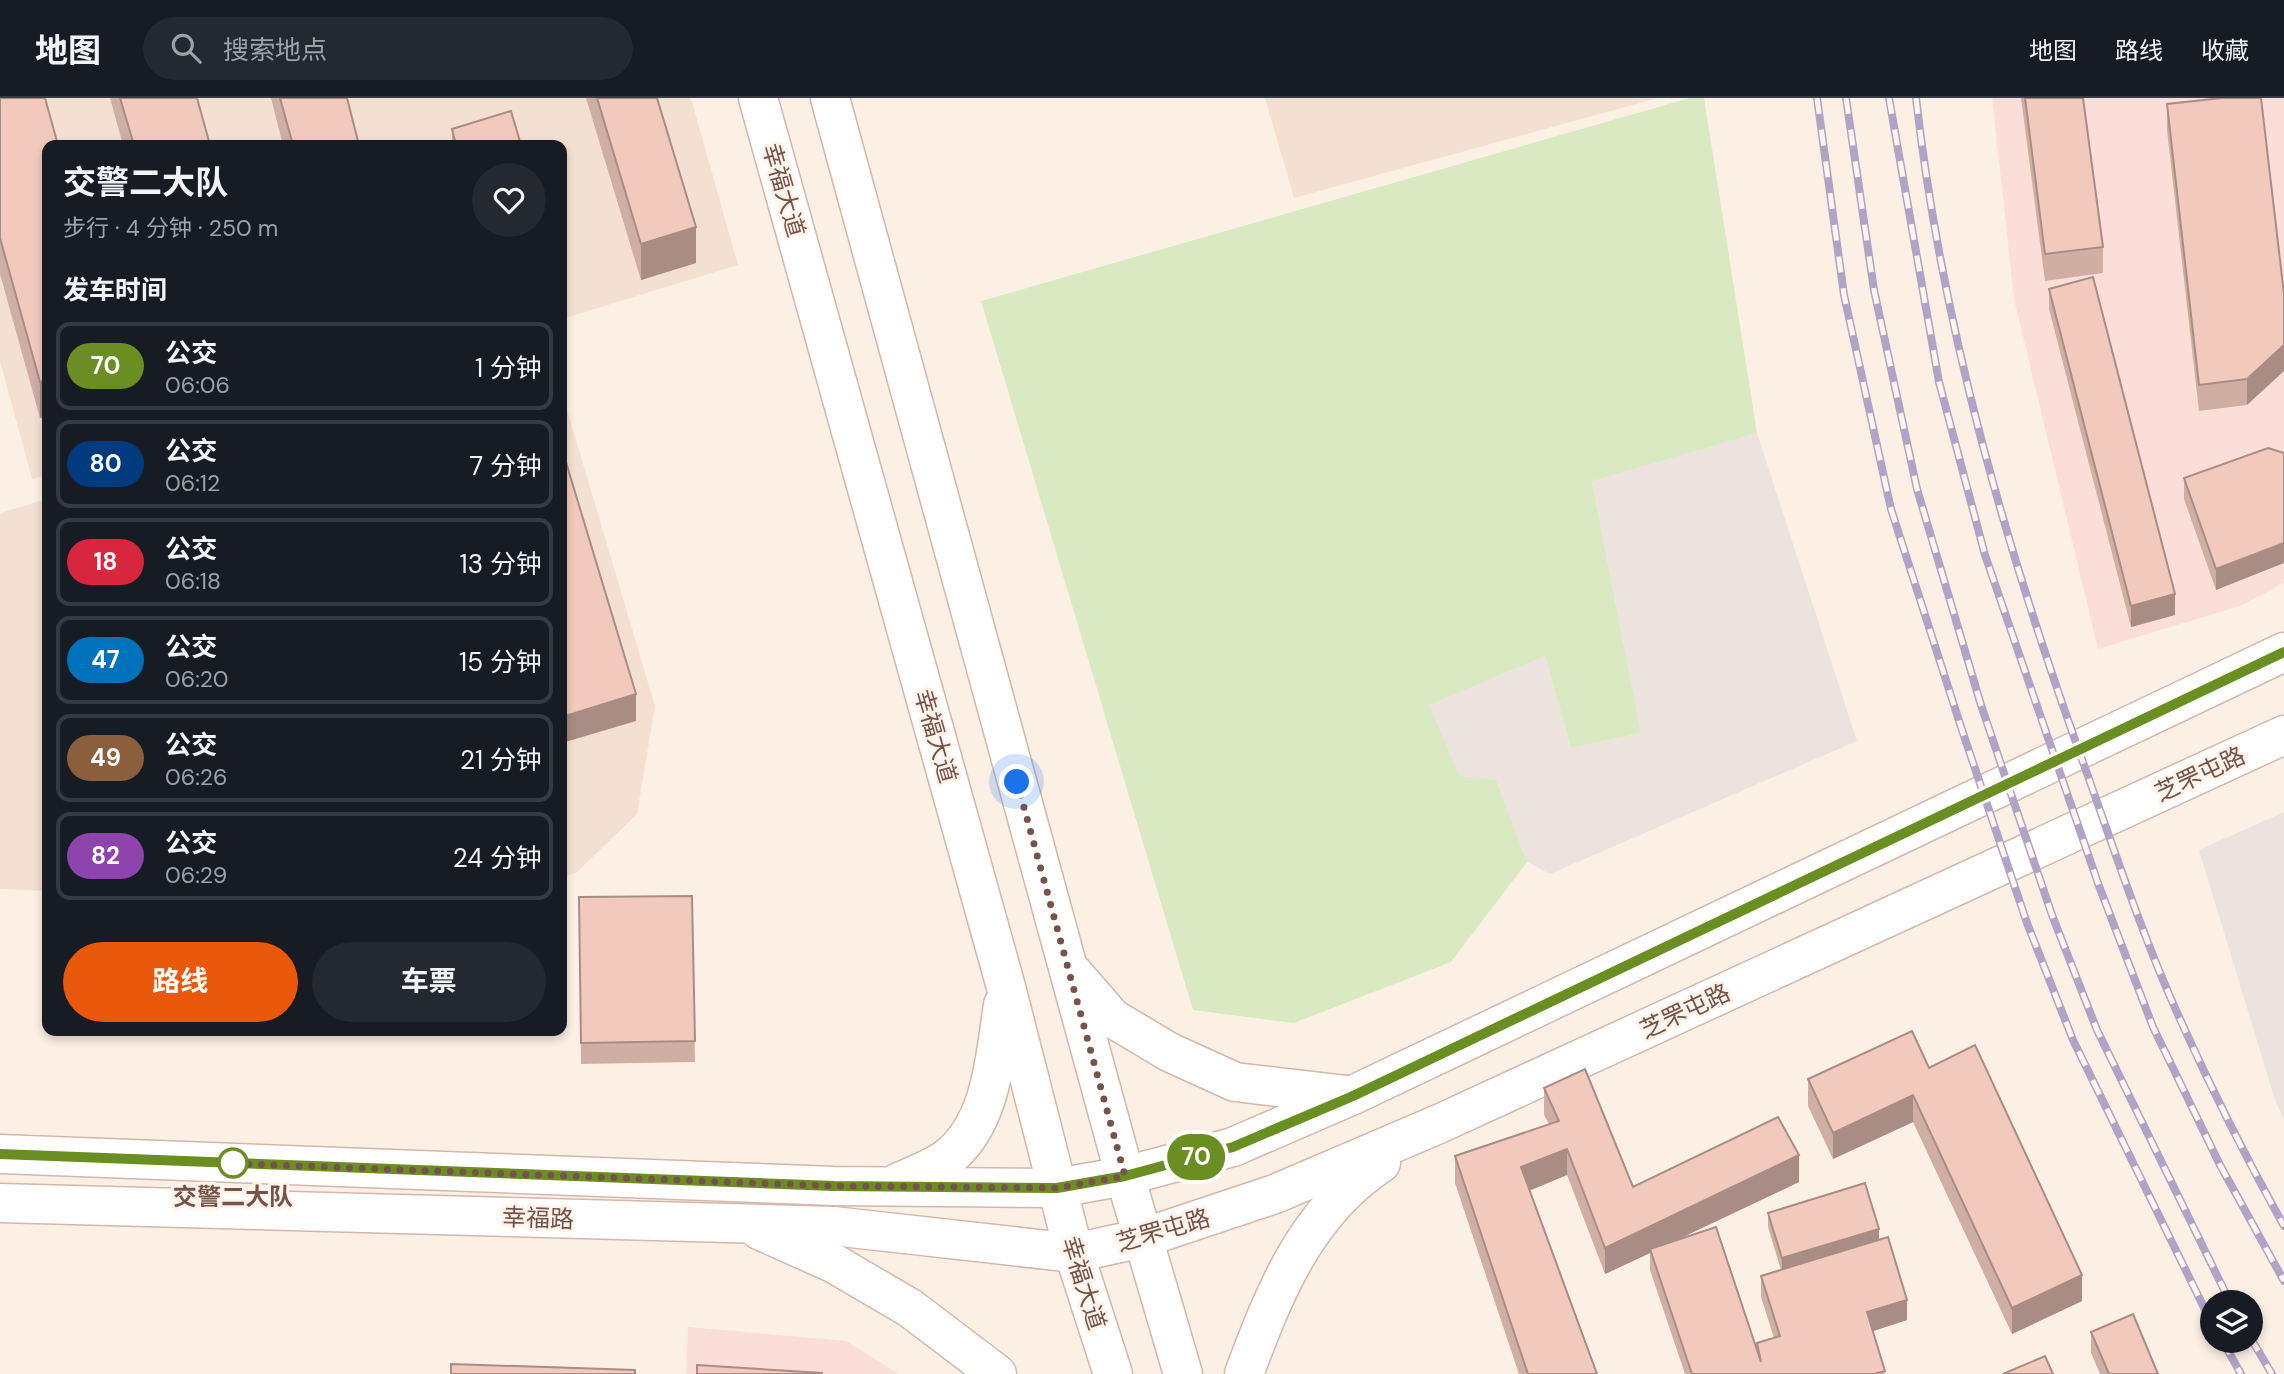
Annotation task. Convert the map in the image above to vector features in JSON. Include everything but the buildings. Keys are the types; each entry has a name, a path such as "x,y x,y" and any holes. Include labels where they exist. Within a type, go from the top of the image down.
{"main road":[{"name":"幸福大道","path":"758,98 1006,986 1074,1253 1113,1374"},
{"path":"830,98 1125,1176 1183,1374"},
{"path":"1057,1188 1125,1176 1233,1147 1353,1096 2284,652"},
{"name":"芝罘屯路","path":"1074,1253 1143,1238 1275,1194 1441,1123 2284,735"},
{"path":"1067,966 1112,1018 1180,1057 1235,1082 1353,1096"},
{"path":"892,1186 946,1159 976,1123 993,1074 1006,986"},
{"path":"1244,1374 1295,1252 1323,1213 1360,1176 1441,1123"},
{"name":"幸福路","path":"0,1154 834,1186 1057,1188"},
{"name":"幸福路","path":"0,1203 833,1226 1074,1253"},
{"path":"745,1223 835,1264 911,1308 997,1374"}],"shaded area":[{"path":"0,98 691,98 738,265 567,317 567,140 42,140 42,476 32,479 0,361"},
{"path":"1265,98 1658,98 1294,198"},
{"path":"1992,98 2284,98 2284,583 2240,606 2098,649 2014,299"},
{"path":"567,410 655,706 637,814 577,872 567,875"},
{"path":"1757,433 1857,741 1550,874 1527,862 1496,781 1460,776 1428,705 1545,656 1571,748 1641,733 1592,480"},
{"path":"42,500 42,891 0,889 0,513"},
{"path":"2284,812 2284,1120 2275,1100 2199,850"},
{"path":"688,1327 846,1341 899,1374 686,1374"}],"green space":[{"path":"1690,98 1704,98 1757,433 1592,481 1641,733 1571,748 1545,656 1429,705 1460,776 1496,780 1527,862 1451,962 1294,1023 1193,1010 981,301"}],"railway":[{"path":"1817,98 1844,295 1891,509 2027,923 2073,1040 2200,1299"},
{"path":"1846,98 1874,290 1917,489 1981,705 2052,915 2097,1030 2224,1290"},
{"path":"1889,98 1939,382 1985,555 2099,886 2153,1027 2220,1165 2284,1281"},
{"path":"1916,98 1927,184 1960,353 1980,436 2028,602 2117,860 2166,986 2216,1096 2284,1226"},
{"path":"2229,1353 2241,1374"},
{"path":"2260,1353 2272,1374"}],"bus line":[{"name":"70","path":"0,1154 834,1186 1057,1188 1125,1176 1233,1147 1353,1096 2284,652"}],"place":[{"name":"交警二大队","path":"233,1163"}],"route":[{"path":"233,1163 222,1163 834,1186 1057,1188 1125,1176 1017,782"}]}
